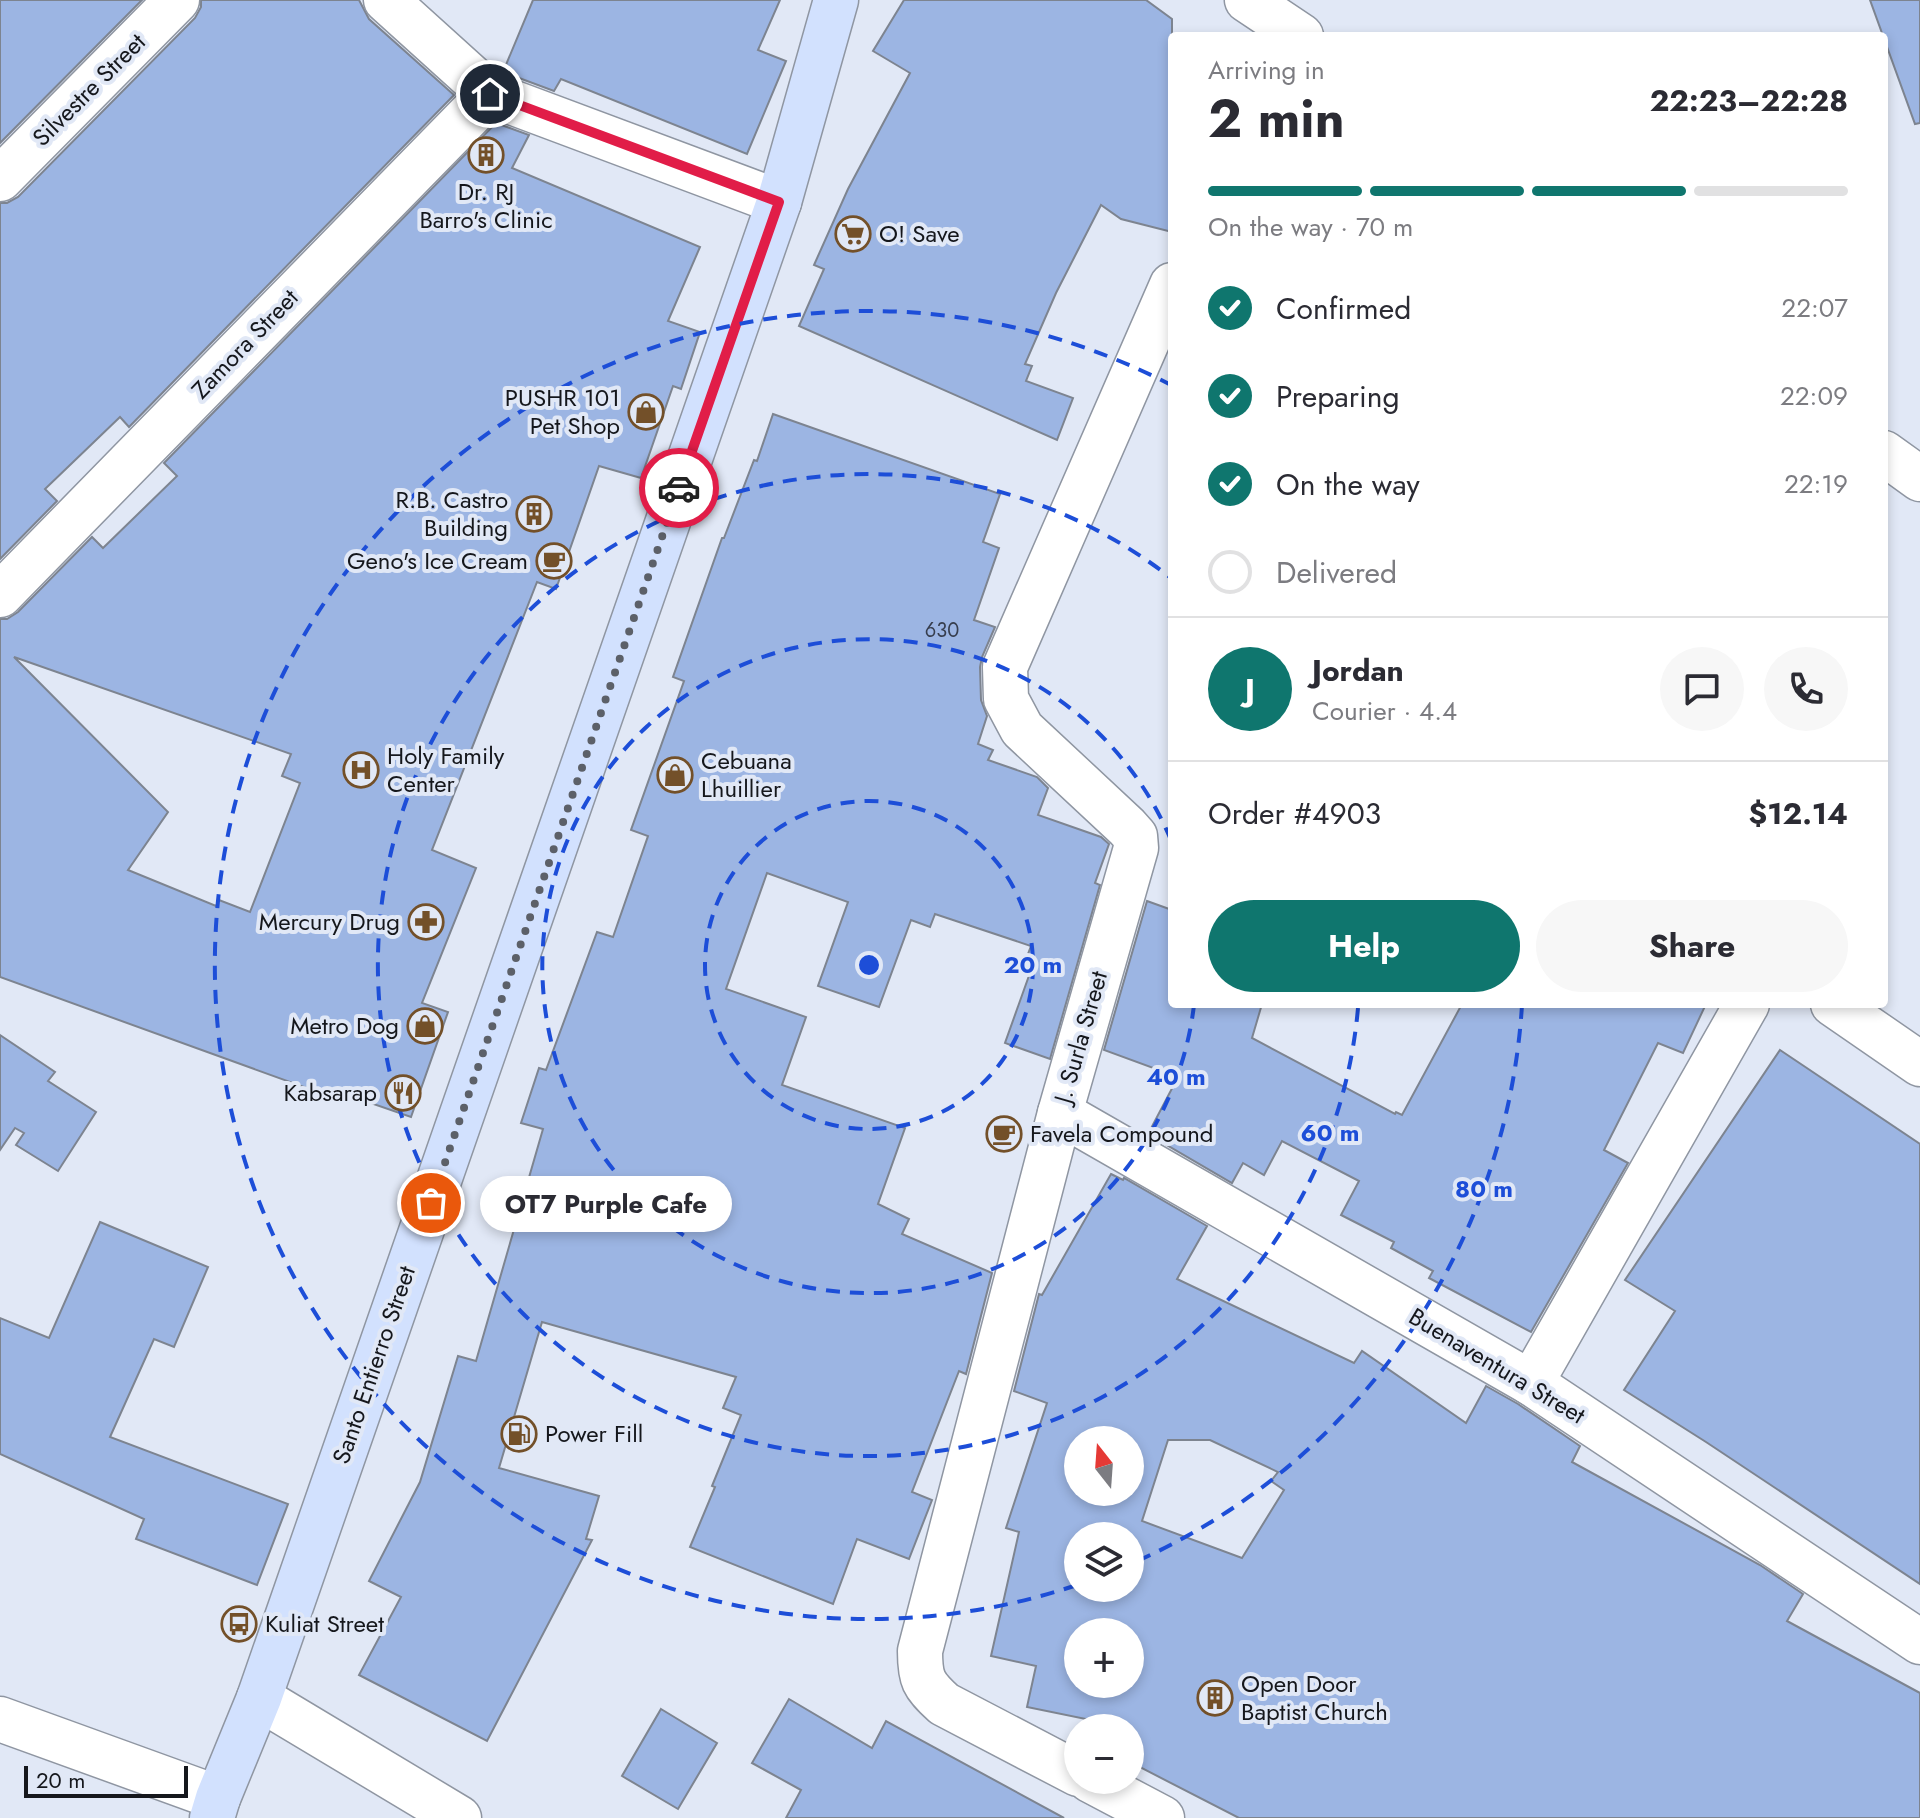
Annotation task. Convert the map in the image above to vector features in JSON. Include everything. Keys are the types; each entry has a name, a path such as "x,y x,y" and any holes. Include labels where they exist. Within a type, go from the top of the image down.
{"main road":[{"name":"Santo Entierro Street","path":"215,1808 259,1698 779,202 836,0"}],"street":[{"name":"Silvestre Street","path":"0,179 177,0"},
{"path":"386,0 490,94 779,202"},
{"path":"1247,0 1289,32"},
{"name":"Zamora Street","path":"0,595 490,94"},
{"name":"J. Surla Street","path":"1064,1767 944,1704 929,1690 920,1672 920,1651 1060,1113 1136,848 1135,836 1022,729 1006,699 1005,667 1168,294"},
{"path":"1888,456 1920,479"},
{"path":"1531,1383 1745,1008"},
{"path":"1839,1008 1920,1064"},
{"name":"Buenaventura Street","path":"1060,1113 1531,1383 1920,1642"},
{"path":"259,1698 459,1818"},
{"path":"0,1719 215,1808"},
{"path":"1117,1794 1162,1818"}],"building":[{"path":"0,0 142,0 0,143"},
{"path":"201,0 359,0 369,19 454,95 129,427 120,417 45,489 57,501 0,559 0,203 18,197 195,18"},
{"path":"533,0 780,0 758,50 786,61 747,154 561,79 554,91 503,72"},
{"path":"904,0 1146,0 1172,19 1172,32 1168,32 1168,231 1121,219 1101,205 1056,293 1025,364 1032,366 1026,381 1073,398 1057,440 799,326 824,269 814,265 848,189 910,73 873,51"},
{"path":"1870,0 1920,0 1920,123 1915,124 1888,50 1888,32 1882,32"},
{"path":"496,123 529,135 512,168 700,247 668,321 700,332 681,389 673,386 641,478 599,466 556,589 537,582 432,850 476,868 422,1003 448,1012 411,1117 339,1092 337,1099 0,977 0,619 7,619 18,612 92,537 103,548 177,476 164,463","holes":["14,657 291,754 282,776 300,783 250,912 219,900 216,906 128,870 168,812"]},
{"path":"773,414 1000,494 983,542 999,548 974,620 995,627 980,667 981,700 987,716 978,744 993,750 988,760 1037,777 1048,788 1038,815 1101,837 1109,844 1095,883 1100,885 1050,1059 1005,1043 1031,970 1023,967 1031,946 935,914 930,927 911,920 879,1007 818,986 848,902 767,873 726,989 806,1017 782,1085 905,1128 878,1204 909,1219 902,1234 992,1273 966,1374 959,1371 912,1492 932,1500 909,1559 857,1539 833,1604 690,1547 741,1415 723,1408 736,1377 542,1322 499,1468 599,1496 586,1539 592,1540 487,1741 359,1675 401,1597 369,1581 420,1482 458,1356 476,1361 543,1129 521,1123 539,1068 546,1070 597,932 613,937 648,836 631,830 684,681 673,677 722,538 754,460 757,461"},
{"path":"1147,901 1168,909 1168,1008 1261,1008 1252,1038 1395,1114 1402,1115 1460,1008 1704,1008 1683,1053 1658,1043 1604,1150 1628,1163 1531,1332 1429,1278 1433,1271 1391,1248 1394,1242 1341,1215 1359,1181 1282,1141 1264,1175 1243,1163 1232,1183 1148,1134 1178,1077 1104,1050"},
{"path":"0,1035 55,1072 48,1081 96,1112 58,1171 16,1145 24,1133 15,1128 0,1150"},
{"path":"1780,1050 1920,1144 1920,1584 1624,1390 1675,1311 1625,1280"},
{"path":"1111,1174 1124,1178 1207,1226 1177,1279 1354,1363 1362,1351 1466,1423 1486,1386 1518,1404 1580,1446 1572,1462 1760,1565 1803,1594 1787,1621 1920,1693 1920,1818 1239,1818 1144,1769 1144,1714 1064,1715 1027,1707 1036,1666 991,1656 1019,1532 1006,1528 1047,1403 1014,1391 1039,1294 1042,1295","holes":["1168,1440 1210,1440 1278,1472 1271,1481 1284,1490 1242,1558 1142,1521"]},
{"path":"100,1222 208,1267 174,1347 154,1339 110,1437 288,1504 257,1585 136,1539 144,1519 0,1454 0,1318 49,1338"},
{"path":"789,1699 872,1748 886,1721 1064,1818 786,1818 801,1790 752,1763"},
{"path":"661,1709 717,1743 678,1809 622,1776"}],"way so far":[{"path":"431,1203 679,488"}],"place":[{"name":"Dr. RJ Barro's Clinic","path":"486,155"},
{"name":"O! Save","path":"853,234"},
{"name":"PUSHR 101 Pet Shop","path":"646,412"},
{"name":"R.B. Castro Building","path":"534,514"},
{"name":"Geno's Ice Cream","path":"554,561"},
{"name":"Holy Family Center","path":"361,770"},
{"name":"Cebuana Lhuillier","path":"675,775"},
{"name":"Mercury Drug","path":"426,922"},
{"name":"Metro Dog","path":"425,1026"},
{"name":"Kabsarap","path":"403,1093"},
{"name":"Favela Compound","path":"1004,1134"},
{"name":"OT7 Purple Cafe","path":"431,1203"},
{"name":"Power Fill","path":"519,1434"},
{"name":"Kuliat Street","path":"239,1624"},
{"name":"Open Door Baptist Church","path":"1215,1698"}],"route":[{"path":"490,94 779,202 679,488"}]}
